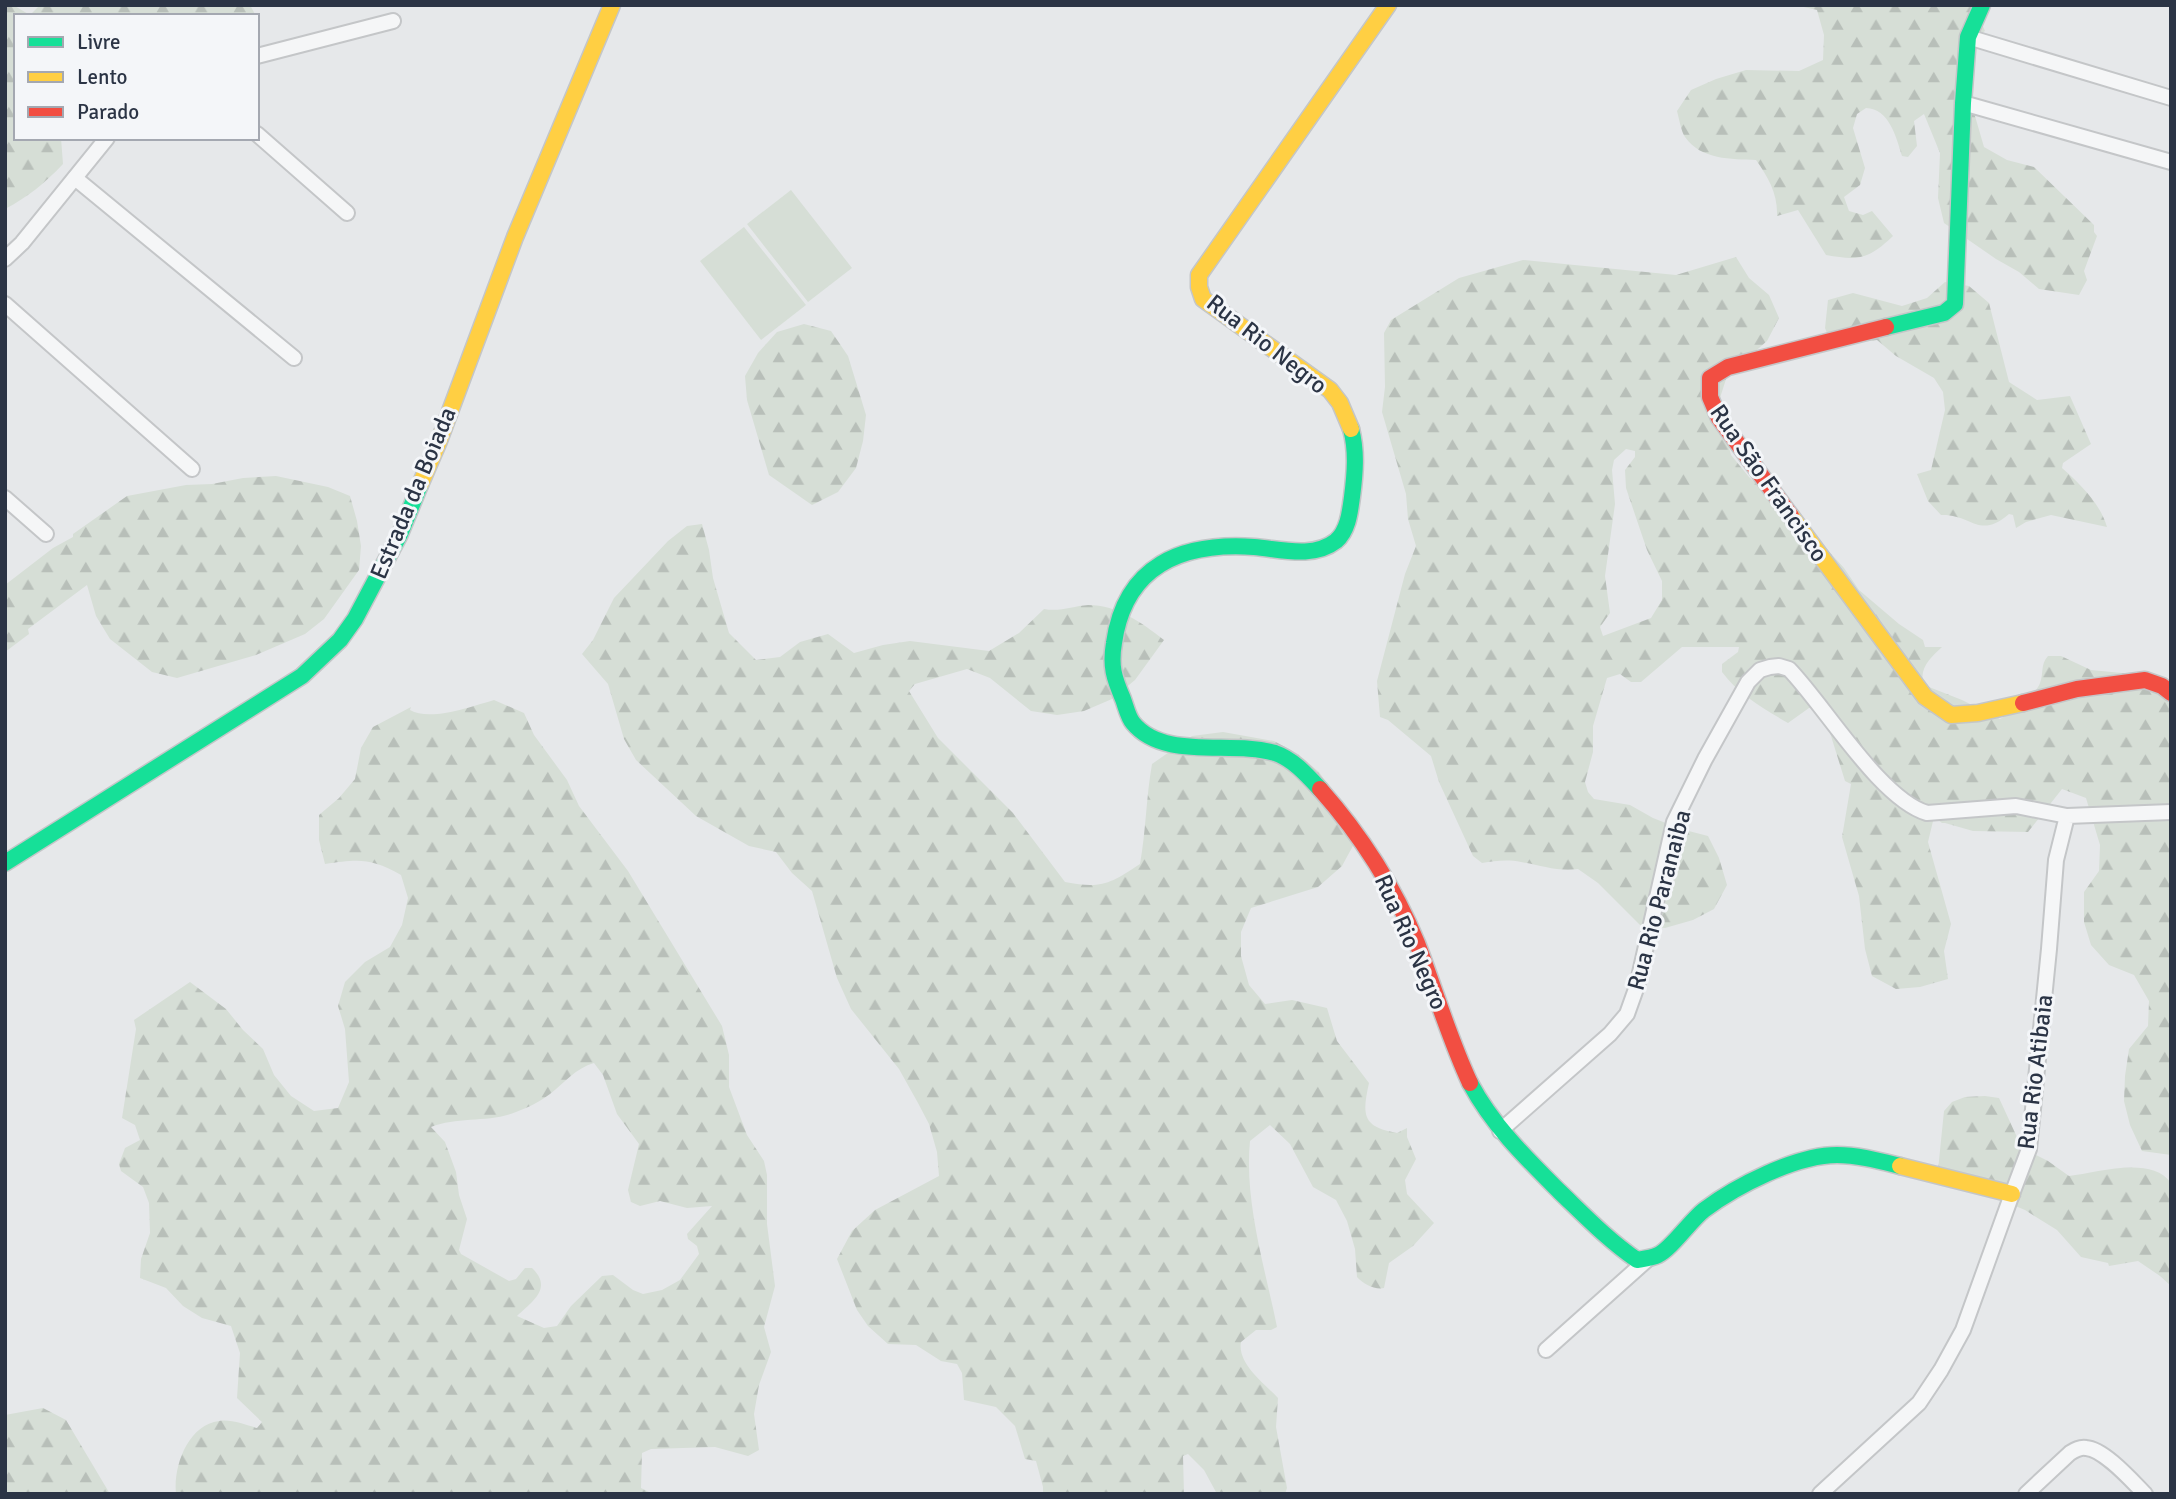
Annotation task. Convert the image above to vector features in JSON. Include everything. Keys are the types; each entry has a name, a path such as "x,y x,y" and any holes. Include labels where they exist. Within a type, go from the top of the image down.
{"street":[{"name":"Estrada da Boiada","path":"5,863 302,676 340,640 355,619 401,534 439,441 515,237 612,5"},
{"name":"Rua Rio Negro","path":"1388,5 1199,275 1203,299 1333,393 1352,433 1357,460 1350,510 1342,535 1327,547 1305,551 1210,548 1177,556 1147,572 1130,592 1119,618 1112,650 1114,677 1131,721 1149,738 1167,743 1258,749 1275,753 1288,759 1333,805 1361,840 1397,900 1415,939 1469,1082 1500,1131 1605,1237 1637,1260 1649,1258"},
{"name":"Rua São Francisco","path":"1982,5 1969,37 1963,103 1955,304 1944,313 1728,367 1710,378 1708,395 1723,424 1925,697 1951,715 1978,713 2077,689 2123,682 2146,680 2171,693"},
{"path":"259,56 393,21"},
{"path":"1969,37 2171,98"},
{"path":"1963,103 2171,162"},
{"path":"259,136 347,213"},
{"path":"5,259 22,243 105,140"},
{"path":"75,178 294,358"},
{"path":"5,304 192,468"},
{"path":"5,498 46,534"},
{"name":"Rua Rio Paranaiba","path":"1500,1131 1610,1034 1628,1014 1637,986 1674,822 1738,698 1760,670 1779,666 1789,669 1885,785 1916,810 1927,813 2016,806 2067,816"},
{"path":"2067,816 2171,811"},
{"name":"Rua Rio Atibaia","path":"1820,1494 1919,1403 1941,1370 1963,1330 2029,1149 2056,860 2067,816"},
{"path":"1546,1350 1649,1258 1659,1255 1703,1211 1741,1187 1776,1170 1811,1159 1836,1155 1873,1159 2012,1194"},
{"path":"2026,1494 2070,1452 2087,1448 2103,1455 2145,1494"}],"green space":[{"path":"5,5 13,5 28,14 14,14 14,140 61,140 63,164 36,189 5,209"},
{"path":"40,5 250,5 255,14 31,14"},
{"path":"1795,5 1978,5 1985,31 1968,42 1968,92 1984,147 2007,160 2034,167 2094,225 2097,236 2084,271 2087,280 2079,295 2039,289 2019,272 1944,223 1938,198 1940,153 1924,114 1914,121 1917,146 1908,157 1902,156 1886,118 1866,108 1857,114 1853,128 1865,168 1860,185 1844,197 1849,211 1863,215 1872,211 1893,236 1877,250 1855,258 1826,255 1798,210 1777,216 1776,200 1771,186 1756,160 1717,157 1692,145 1684,134 1677,111 1691,90 1746,70 1799,71 1823,60 1824,35 1817,10"},
{"path":"791,190 852,268 808,302 747,224"},
{"path":"744,227 806,305 761,340 700,261"},
{"path":"1736,257 1749,278 1769,295 1779,318 1767,341 1727,376 1719,401 1731,455 1749,477 1825,547 1859,590 1899,624 1923,640 1925,647 1942,647 1924,669 1924,685 2000,719 2028,703 2040,683 2048,656 2061,656 2091,670 2153,676 2154,685 2171,705 2171,1155 2142,1151 2130,1125 2124,1101 2129,1049 2148,1026 2149,1001 2134,975 2109,965 2091,945 2084,922 2084,892 2099,871 2100,845 2086,798 2062,789 2028,832 1973,831 1942,823 1934,817 1928,842 1951,924 1944,951 1948,979 1920,987 1896,989 1872,976 1865,949 1859,896 1842,837 1851,784 1845,781 1822,707 1809,708 1788,723 1752,701 1722,672 1722,664 1738,652 1739,647 1682,647 1641,682 1631,682 1620,674 1607,678 1593,726 1593,752 1585,782 1594,799 1630,805 1653,818 1708,836 1719,858 1727,885 1714,909 1693,920 1665,928 1640,925 1598,883 1578,869 1556,869 1511,861 1482,863 1473,856 1439,782 1431,756 1388,720 1380,717 1377,681 1405,574 1416,546 1408,519 1406,494 1382,412 1385,387 1384,333 1391,320 1459,278 1523,260 1676,275","holes":["1626,449 1635,451 1635,457 1625,470 1626,488 1647,550 1662,581 1662,600 1651,618 1603,636 1600,627 1610,613 1605,576 1615,504 1612,470 1614,460"]},
{"path":"1945,282 1969,286 1989,303 2009,382 2037,400 2070,396 2091,444 2063,463 2062,468 2094,502 2107,527 2051,515 2026,522 2016,528 2013,515 2009,514 1990,525 1975,524 1941,515 1928,501 1917,474 1931,470 1945,410 1943,392 1934,378 1896,356 1877,340 1832,346 1825,328 1828,300 1853,293 1902,306 1927,298"},
{"path":"804,324 831,331 848,356 866,415 856,468 838,492 812,505 769,475 747,400 745,376 758,353 777,332"},
{"path":"276,476 328,487 350,496 357,521 361,546 359,570 324,619 305,634 256,655 177,678 152,672 110,639 96,616 87,585 28,629 29,634 5,652 5,585 127,496 186,485"},
{"path":"702,524 713,578 729,633 756,660 780,657 800,642 828,634 854,653 910,641 989,651 1019,633 1044,609 1088,605 1119,612 1138,621 1164,640 1135,680 1112,699 1084,711 1057,715 1031,711 990,678 967,669 915,684 909,691 938,738 1013,813 1065,882 1097,885 1113,880 1140,864 1152,764 1192,736 1223,732 1274,741 1298,754 1319,772 1347,812 1355,842 1342,866 1318,887 1251,908 1241,932 1241,956 1249,985 1265,1004 1292,1000 1327,1008 1337,1041 1369,1083 1367,1118 1377,1127 1397,1133 1407,1128 1407,1137 1416,1159 1405,1180 1407,1194 1434,1223 1413,1246 1389,1263 1384,1288 1369,1286 1357,1277 1355,1249 1347,1221 1336,1200 1313,1187 1290,1144 1270,1125 1250,1141 1253,1211 1277,1327 1271,1330 1256,1330 1241,1342 1241,1350 1253,1373 1278,1398 1276,1427 1287,1488 1285,1494 1217,1494 1204,1470 1188,1454 1183,1456 1184,1494 1043,1494 1036,1461 1025,1459 1015,1426 996,1407 964,1400 962,1373 957,1364 941,1361 916,1345 888,1344 868,1326 857,1310 837,1259 852,1231 875,1210 939,1176 937,1152 929,1124 899,1069 851,1009 837,978 812,891 792,873 776,852 749,846 696,816 636,760 624,739 608,684 582,654 593,640 614,598 668,541 687,526"},
{"path":"494,700 524,713 534,735 567,780 579,806 628,871 722,1026 729,1055 729,1087 747,1135 764,1161 767,1175 767,1224 775,1286 764,1327 771,1352 759,1385 754,1414 759,1450 748,1456 715,1447 651,1449 642,1453 641,1488 649,1492 673,1494 176,1494 180,1460 191,1438 199,1430 219,1421 257,1428 262,1422 237,1398 240,1353 231,1326 202,1318 183,1306 166,1288 140,1278 141,1259 150,1233 149,1203 143,1187 121,1171 119,1164 125,1148 140,1140 135,1125 122,1118 136,1029 134,1020 190,982 226,1009 263,1049 274,1075 291,1096 314,1111 338,1108 349,1082 345,1029 338,1006 345,982 365,962 390,947 402,925 408,898 401,875 381,865 356,861 325,864 319,840 319,815 339,798 355,779 361,748 373,727 411,707 410,710 418,713 440,714","holes":["594,1063 603,1075 617,1114 639,1144 628,1190 631,1202 640,1206 660,1201 687,1208 712,1206 687,1234 688,1239 697,1246 699,1254 680,1280 662,1290 643,1294 613,1275 602,1276 571,1306 557,1326 544,1328 517,1316 541,1288 538,1275 532,1268 525,1268 516,1279 509,1281 461,1254 459,1250 467,1219 459,1195 456,1172 445,1142 431,1127 506,1115 520,1110 550,1094 576,1072"]},
{"path":"1965,1097 1999,1098 2022,1148 2048,1161 2069,1176 2137,1168 2151,1170 2171,1183 2171,1286 2138,1261 2109,1266 2108,1263 2081,1257 2057,1230 2025,1210 1984,1193 1937,1180 1944,1111 1952,1102"},
{"path":"43,1408 66,1420 110,1494 5,1494 5,1415"}],"traffic: fast":[{"path":"1886,327 1944,313 1955,304 1968,37 1982,5"},
{"path":"1320,789 1294,763 1275,753 1239,748 1180,746 1146,735 1128,715 1115,678 1113,651 1120,616 1130,594 1144,577 1161,564 1203,549 1228,546 1307,551 1327,547 1336,541 1346,527 1351,503 1355,463 1351,429"},
{"path":"5,863 302,676 340,640 355,619 400,534 420,485"},
{"path":"1470,1083 1489,1113 1523,1154 1597,1227 1637,1260 1663,1252 1704,1210 1749,1182 1785,1166 1821,1156 1837,1155 1861,1157 1900,1166"}],"traffic: slow":[{"path":"420,485 515,237 612,5"},
{"path":"1351,429 1340,403 1330,390 1203,299 1199,275 1388,5"},
{"path":"1791,516 1925,697 1951,715 1978,713 2023,703"},
{"path":"1900,1166 2012,1194"}],"traffic: jam":[{"path":"1791,516 1719,418 1710,397 1710,378 1728,367 1886,327"},
{"path":"2023,703 2077,689 2145,680 2162,686 2171,693"},
{"path":"1320,789 1349,824 1398,902 1417,943 1470,1083"}]}
